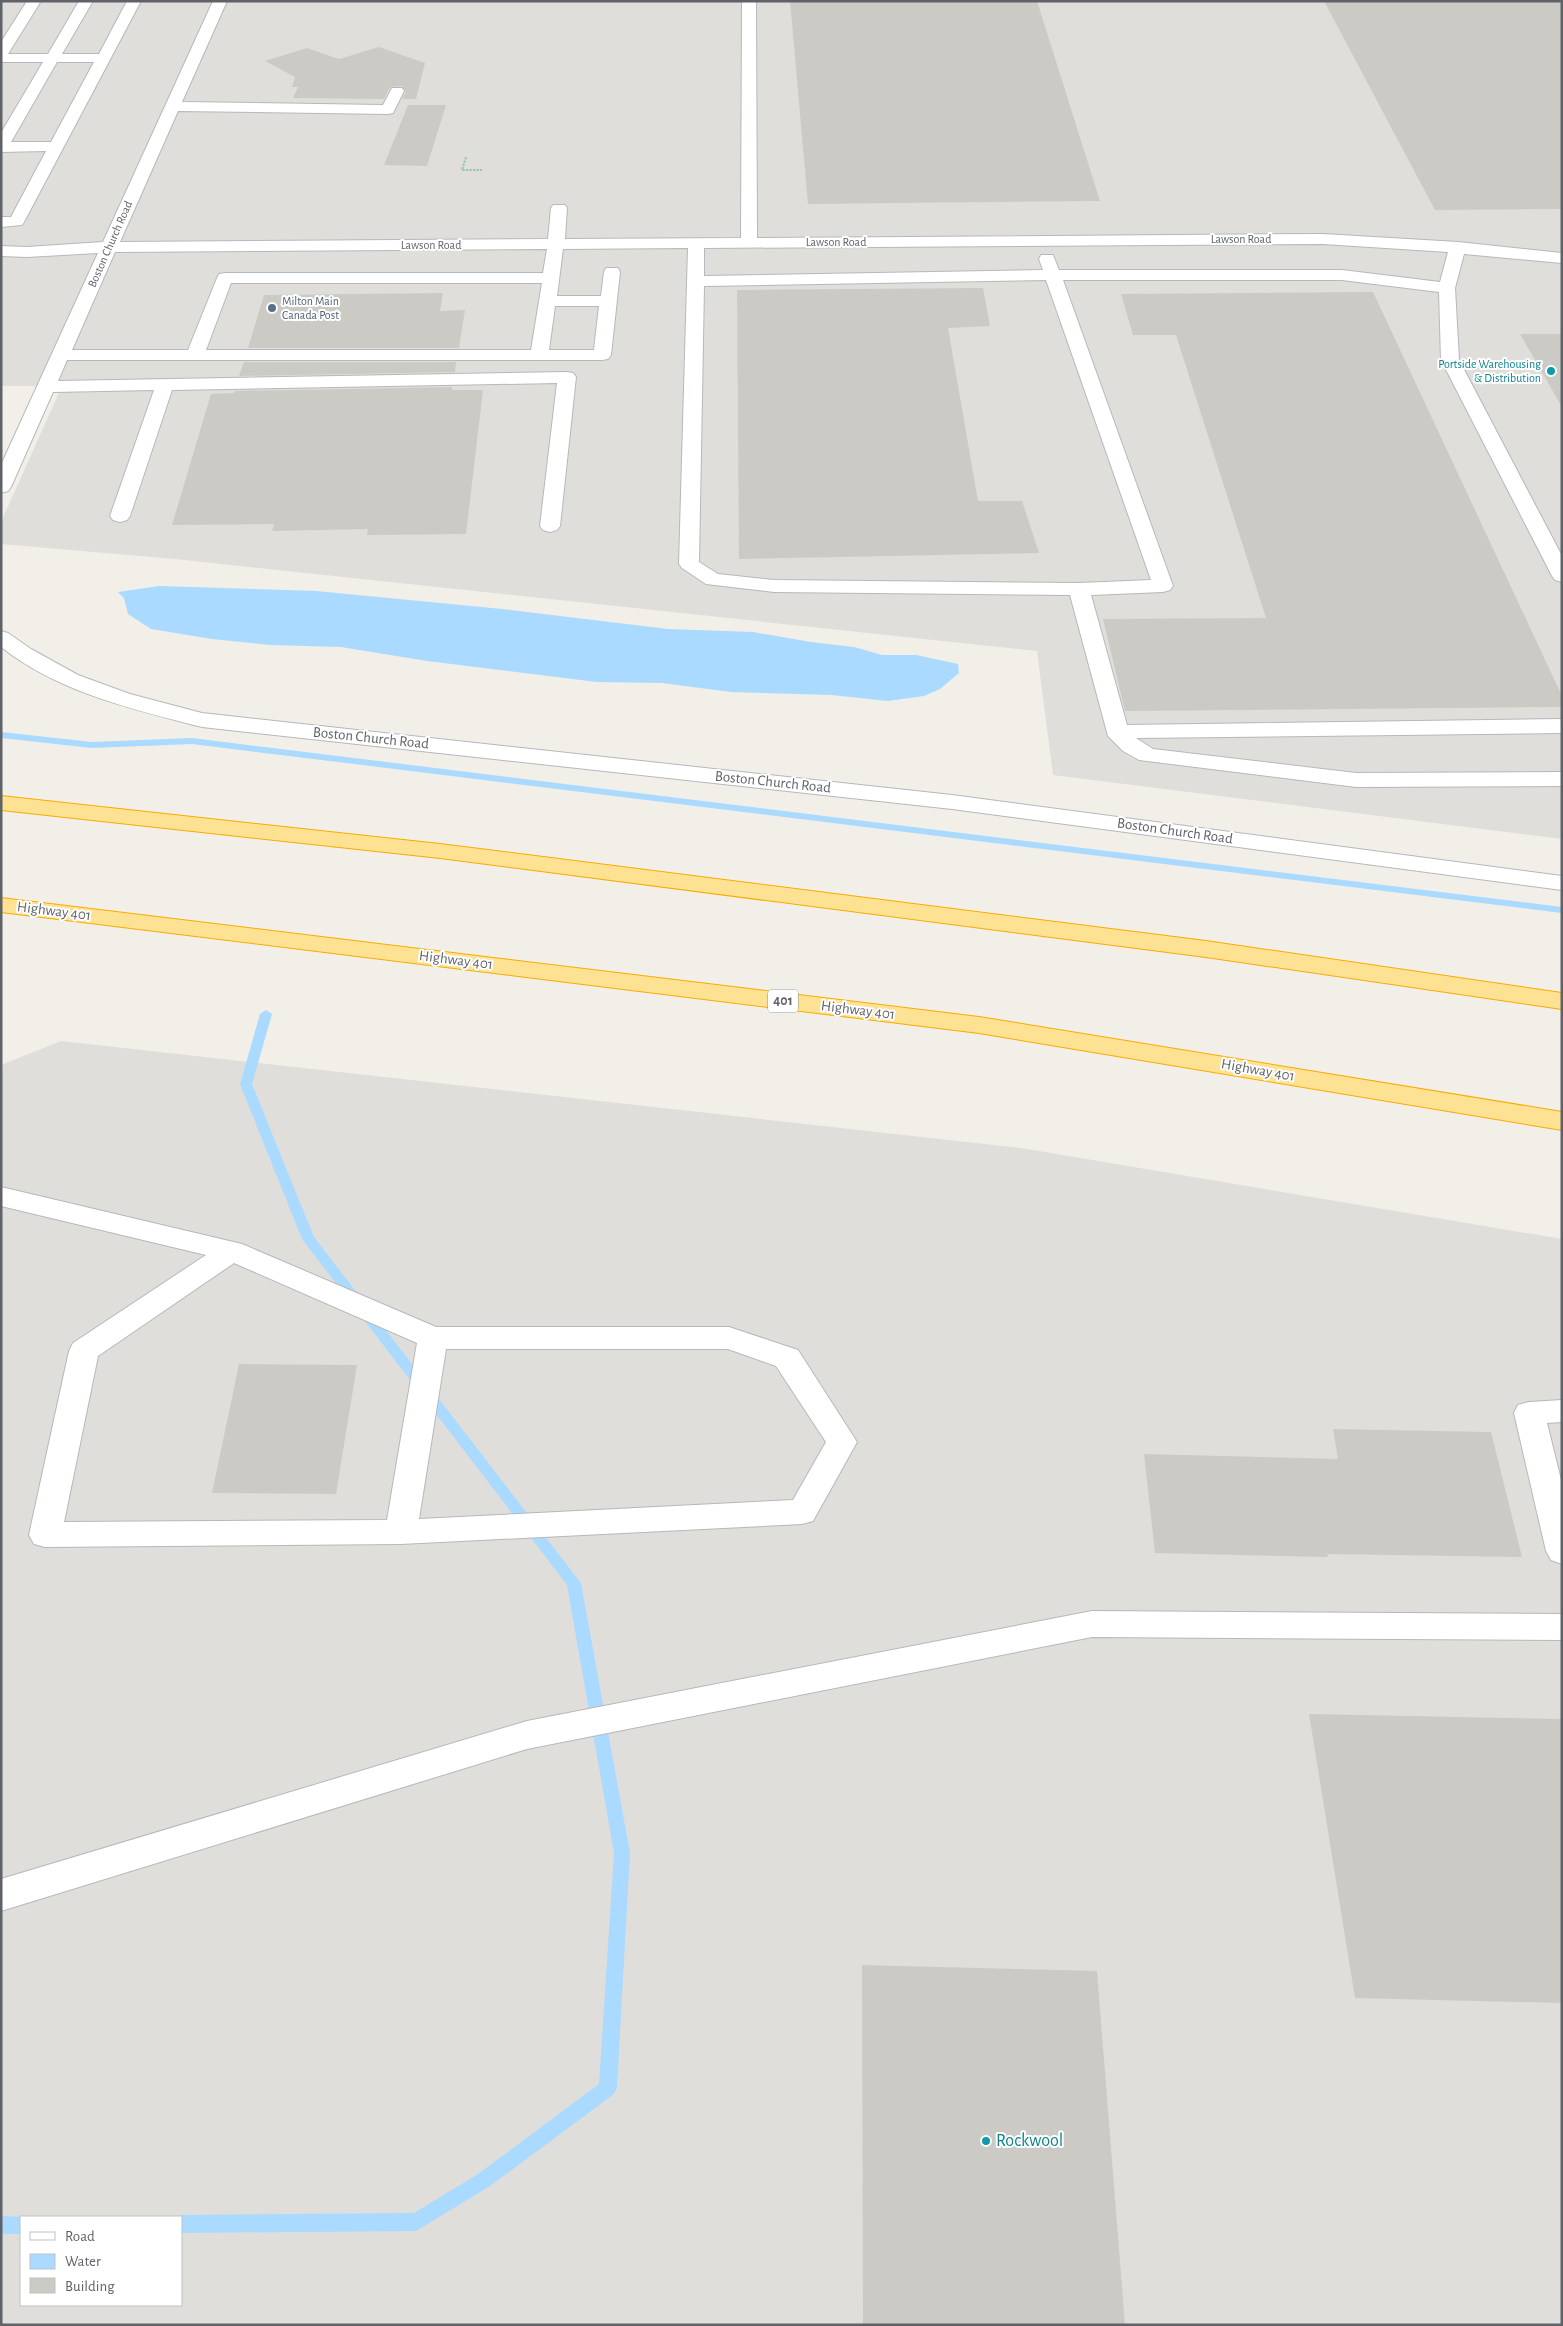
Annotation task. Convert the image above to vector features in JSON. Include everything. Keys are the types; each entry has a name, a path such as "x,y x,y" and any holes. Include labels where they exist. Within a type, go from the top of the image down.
{"highway":[{"path":"1,803 440,851 1206,950 1562,1001"},
{"name":"Highway 401","path":"1,905 979,1025 1562,1121"}],"street":[{"path":"1,54 34,1"},
{"path":"1,146 86,1"},
{"path":"1,222 16,222 134,1"},
{"name":"Boston Church Road","path":"1,487 220,1"},
{"path":"749,1 749,243"},
{"path":"1,58 103,58"},
{"path":"173,106 388,110 397,90"},
{"path":"1,146 56,146"},
{"path":"539,355 556,244 559,208"},
{"name":"Lawson Road","path":"109,247 1323,239 1458,247 1562,258"},
{"path":"1,241 36,241 109,247"},
{"path":"696,243 689,564 713,580 774,586 1079,589 1163,586 1040,241"},
{"path":"1,251 109,247"},
{"path":"1458,247 1447,288 1450,360 1562,576"},
{"path":"61,355 602,354 612,272"},
{"path":"696,281 1053,275 1342,275 1447,288"},
{"path":"195,355 225,278 551,278"},
{"path":"547,301 608,301"},
{"path":"46,387 567,377 550,526"},
{"path":"120,516 165,385"},
{"path":"1079,589 1119,736 1131,746 1147,755 1356,780 1562,779"},
{"name":"Boston Church Road","path":"1,637 22,654 68,680 122,700 202,720 952,802 1562,883"},
{"path":"1118,732 1562,726"},
{"path":"1,1196 232,1251 433,1338 728,1338 787,1358 842,1442 802,1512 401,1532 45,1535 84,1351 232,1251"},
{"path":"401,1532 433,1338"},
{"path":"1562,1411 1529,1413 1562,1551"},
{"path":"1,1896 527,1735 1092,1624 1562,1627"}],"path":[{"path":"466,157 462,170 482,170"}],"shaded area":[{"path":"1,1 1562,1 1562,839 1053,775 1037,651 175,559 1,544 1,522 62,386 1,386"},
{"name":"Rockwool","path":"61,1041 1021,1148 1562,1239 1562,2325 1,2325 1,1065"}],"water":[{"path":"159,586 316,591 502,609 668,629 753,632 854,647 882,655 916,655 958,664 959,673 940,689 924,696 888,701 832,695 731,692 662,683 597,682 427,661 341,647 270,645 212,639 151,629 128,614 124,598 118,592"}],"building":[{"path":"790,1 1037,1 1100,201 808,204"},
{"path":"1324,1 1562,1 1562,209 1435,210"},
{"path":"379,47 425,63 416,99 402,99 406,92 402,86 390,87 384,99 293,98 298,87 292,87 295,77 265,61 307,48 339,59"},
{"path":"408,105 446,105 427,166 384,165"},
{"path":"983,288 990,326 948,328 978,501 1022,501 1039,553 739,559 737,290"},
{"path":"1373,292 1562,696 1562,707 1125,711 1103,619 1266,618 1176,335 1133,335 1121,294"},
{"path":"443,293 440,311 465,310 459,348 248,348 264,295"},
{"name":"Portside Warehousing & Distribution","path":"1520,334 1562,334 1562,407"},
{"path":"244,362 456,362 455,372 239,376"},
{"path":"452,387 452,390 483,390 466,534 367,535 368,529 272,531 274,524 172,525 211,394 234,393 235,391"},
{"path":"239,1364 357,1365 336,1494 212,1493"},
{"path":"1333,1429 1491,1432 1522,1557 1327,1554 1328,1557 1155,1553 1144,1454 1338,1459"},
{"path":"1309,1714 1562,1719 1562,2003 1355,1998"},
{"name":"Rockwool","path":"862,1965 1097,1971 1125,2325 863,2325"}],"waterway":[{"path":"1,735 92,745 192,741 1562,910"},
{"path":"182,2224 416,2222 484,2180 608,2088 622,1853 574,1583 308,1239 246,1084 266,1014"},
{"path":"1,2225 20,2225"}],"place":[{"name":"Milton Main Canada Post","path":"272,308"},
{"name":"Portside Warehousing & Distribution","path":"1551,371"},
{"name":"Rockwool","path":"986,2141"}]}
